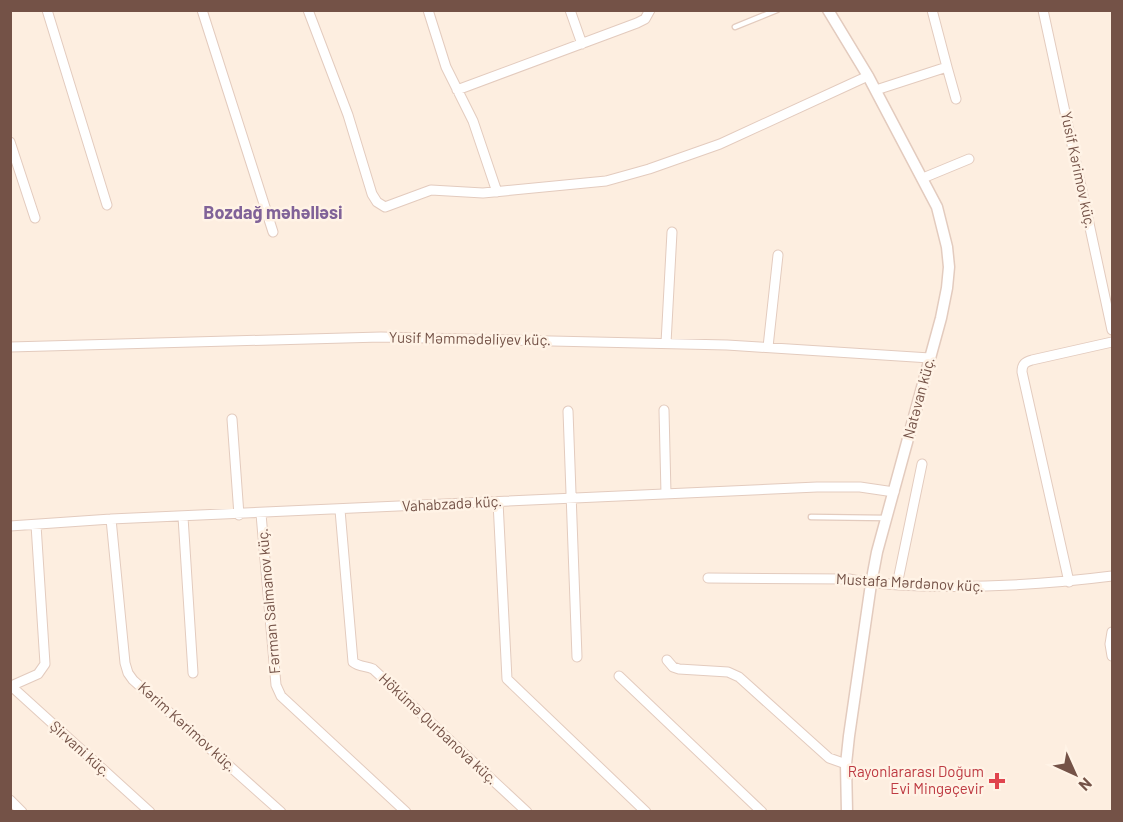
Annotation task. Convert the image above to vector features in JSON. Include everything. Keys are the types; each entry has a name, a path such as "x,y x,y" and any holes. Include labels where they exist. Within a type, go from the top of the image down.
{"street":[{"path":"47,10 107,205"},
{"path":"202,10 273,232"},
{"path":"308,10 348,115 372,194 377,202 385,207 431,190 483,193 606,182 720,144 868,76"},
{"path":"428,10 446,67 472,121 497,192"},
{"path":"570,10 582,44"},
{"path":"457,90 637,23 650,14 650,10"},
{"name":"Natəvan küç.","path":"828,10 876,90 938,207 944,229 949,267 941,318 886,518 871,584 846,764 847,812"},
{"path":"932,10 956,99"},
{"name":"Yusif Kərimov küç.","path":"1043,10 1113,330"},
{"path":"876,90 947,67"},
{"path":"10,142 35,218"},
{"path":"923,178 969,159"},
{"path":"666,343 672,232"},
{"path":"768,347 778,255"},
{"name":"Yusif Məmmədəliyev küç.","path":"10,347 381,337 666,343 930,358"},
{"path":"1070,582 1022,366 1024,362 1113,342"},
{"path":"664,410 666,494"},
{"path":"568,411 577,657"},
{"path":"232,419 239,515"},
{"path":"897,585 922,464"},
{"name":"Vahabzadə küç.","path":"10,526 111,519 817,487 860,487 894,492"},
{"path":"498,502 507,679 646,812"},
{"name":"Hökümə Qurbanova küç.","path":"340,510 352,662 358,666 365,665 373,669 526,812"},
{"name":"Fərman Salmanov küç.","path":"261,514 276,685 280,696 406,812"},
{"path":"183,517 194,673"},
{"name":"Kərim Kərimov küç.","path":"111,519 125,663 128,673 133,680 281,812"},
{"path":"11,685 38,674 45,664 36,525"},
{"name":"Mustafa Mərdənov küç.","path":"708,578 849,579 871,584 964,587 1045,585 1113,576"},
{"path":"1113,632 1110,644 1113,656"},
{"path":"667,660 679,669 728,672 739,676 829,758 846,764"},
{"path":"619,676 762,812"},
{"name":"Şirvani küç.","path":"11,685 150,812"},
{"path":"10,800 22,812"}],"lane":[{"path":"735,27 777,10"},
{"path":"811,517 886,518"}],"place":[{"name":"Rayonlararası Doğum Evi Mingəçevir","path":"997,781"}],"district":[{"name":"Bozdağ məhəlləsi","path":"273,213"}]}
